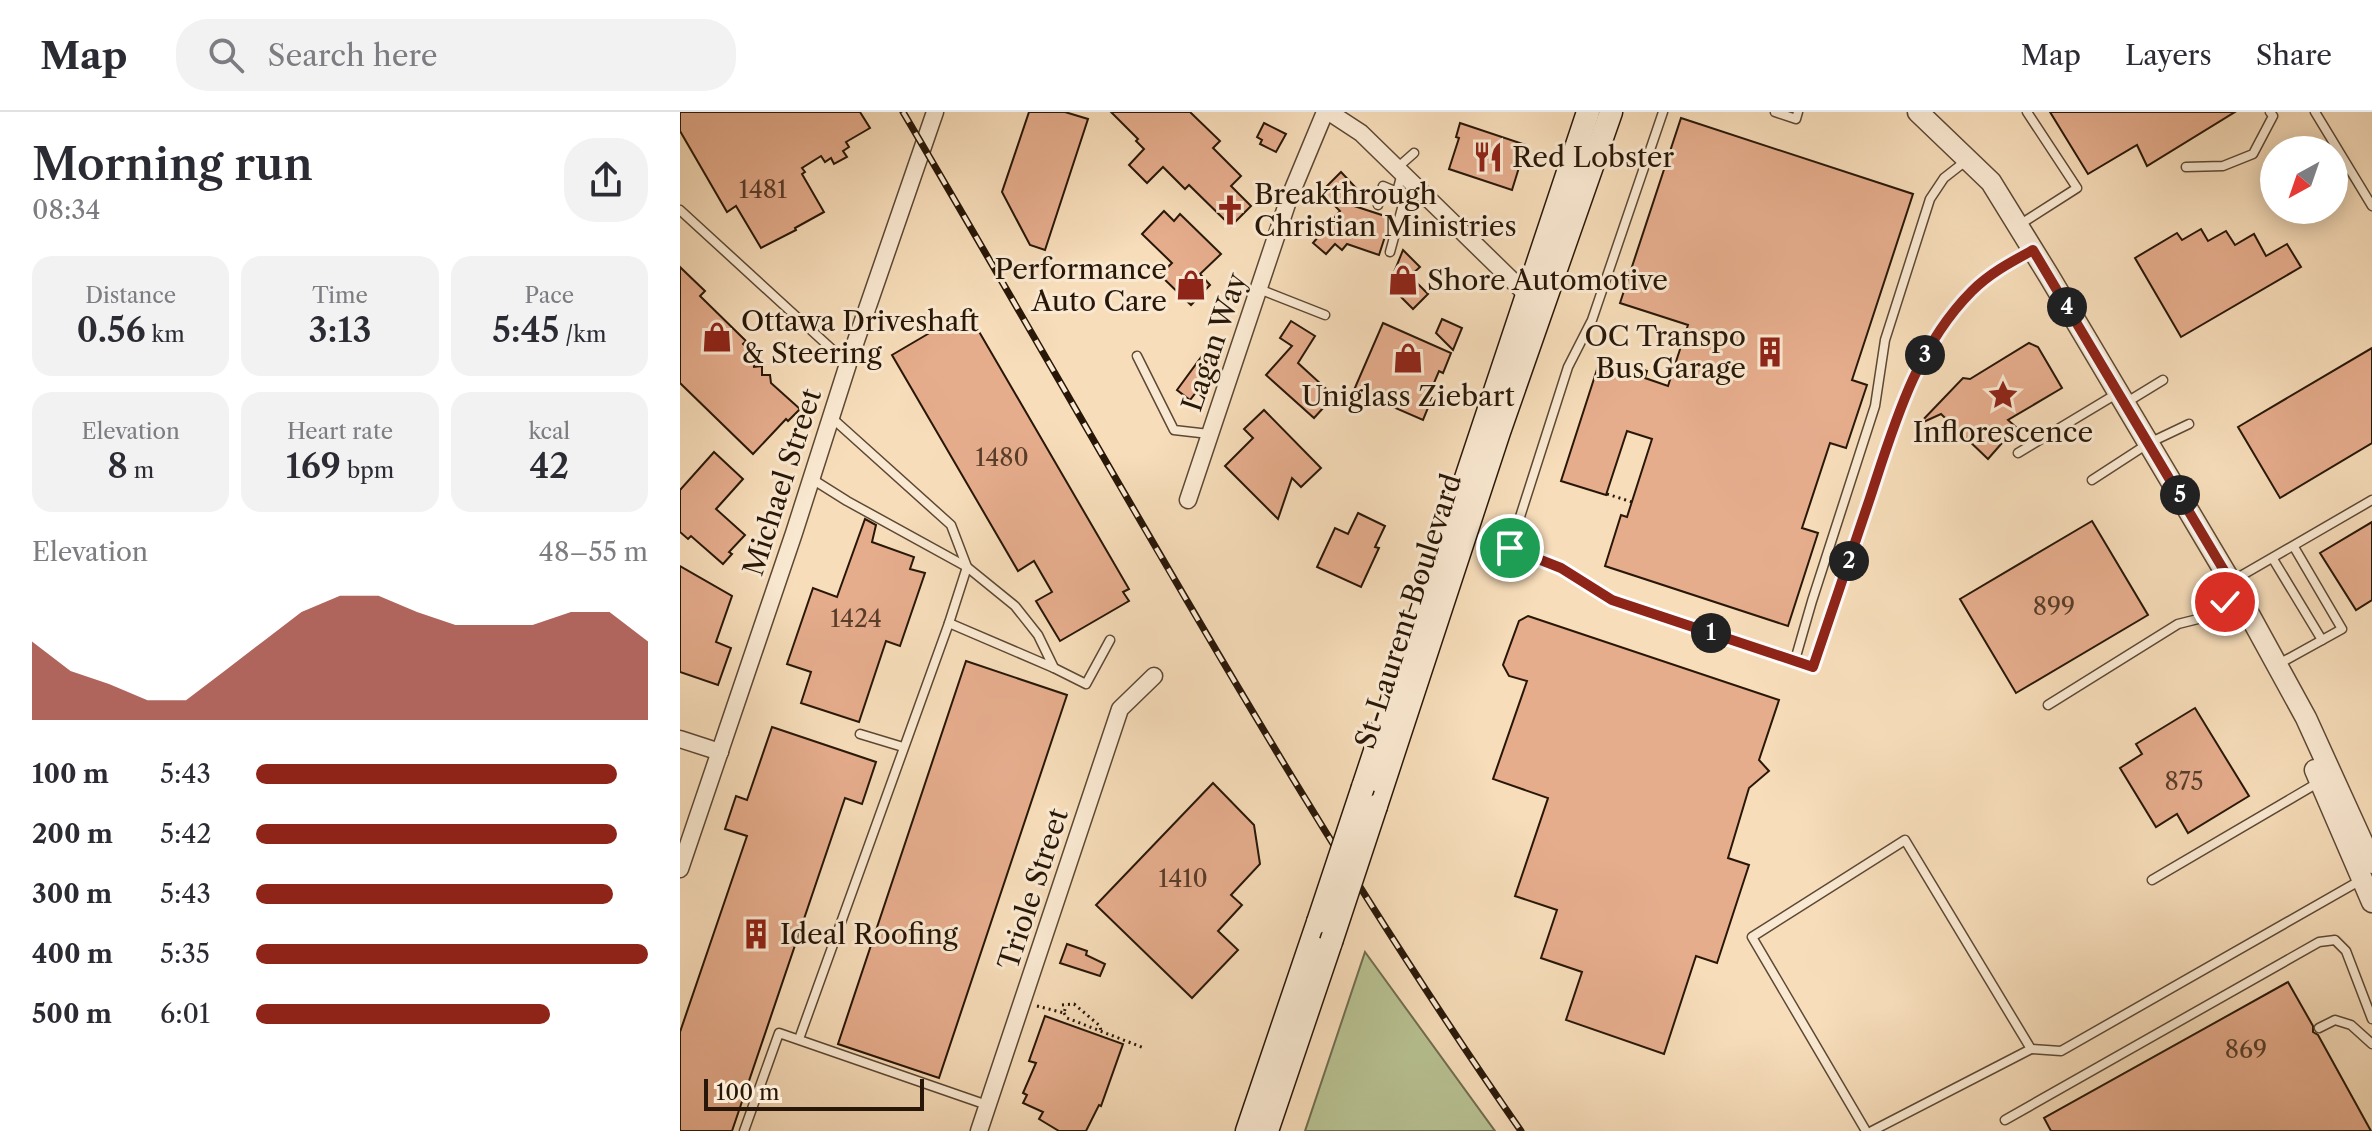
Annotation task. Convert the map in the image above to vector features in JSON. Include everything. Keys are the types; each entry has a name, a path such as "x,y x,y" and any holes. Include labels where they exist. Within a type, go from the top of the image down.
{"main road":[{"name":"St-Laurent Boulevard","path":"1247,1131 1588,112"},
{"name":"St-Laurent Boulevard","path":"1267,1131 1499,432 1611,112"}],"street":[{"name":"Michael Street","path":"680,869 935,112"},
{"path":"1327,112 1361,133 1527,295"},
{"name":"Lagan Way","path":"1188,500 1288,201 1327,112"},
{"path":"1930,118 1991,182 2235,588 2368,873 2372,902"},
{"path":"2260,637 2306,718 2326,778"},
{"name":"Triole Street","path":"979,1131 1120,709 1154,676"},
{"path":"680,739 720,752"}],"lane":[{"path":"1663,112 1592,320 1568,367 1510,548 1561,568 1612,600 1813,667 1901,406 1920,362 1972,292 1998,269 2033,250"},
{"path":"1775,112 1796,119 1798,112"},
{"path":"2018,226 2077,188 2027,112"},
{"path":"2186,167 2223,166 2253,154 2273,116 2270,112"},
{"path":"2315,112 2372,206"},
{"path":"1397,192 1400,170 1414,153"},
{"path":"1795,660 1875,406 1885,340 1930,199 1944,178 1968,159"},
{"path":"1378,205 1383,186 1405,197 1390,252"},
{"path":"680,210 848,364"},
{"path":"1259,289 1325,315"},
{"path":"1137,356 1174,430 1210,434"},
{"path":"2018,453 2163,380"},
{"path":"799,1039 967,567 951,525 831,417"},
{"path":"2092,480 2149,443 2189,424"},
{"path":"812,479 967,567 1015,606 1038,635 1054,668"},
{"path":"2048,705 2178,624 2198,619 2273,559 2372,500"},
{"path":"2276,665 2342,629 2294,547"},
{"path":"2273,559 2322,640"},
{"path":"949,623 1086,684 1110,640"},
{"path":"860,734 903,747"},
{"path":"2152,880 2326,778"},
{"path":"1866,1131 1752,937 1905,840 2031,1049"},
{"path":"1872,1131 2031,1049 2061,1051 2368,873"},
{"path":"2005,1120 2319,942 2335,940 2346,951 2372,1019"},
{"path":"2319,1028 2335,1020 2351,1025 2372,1044"},
{"path":"744,1131 779,1033 987,1105"}],"path":[{"path":"1607,494 1632,502"},
{"path":"1022,1001 1064,1013"},
{"path":"1101,1031 1100,1026 1074,1004 1064,1005 1067,1018 1144,1048"}],"green space":[{"path":"1365,952 1495,1131 1305,1131"}],"building":[{"path":"680,112 860,112 870,128 846,142 849,147 843,151 847,157 834,164 831,158 825,162 821,156 802,168 805,172 802,174 824,212 761,248 736,206 727,212 680,131"},
{"path":"1029,112 1065,112 1088,119 1045,250 1030,245 1002,192"},
{"path":"1111,112 1190,112 1220,141 1213,148 1241,176 1231,186 1251,206 1231,226 1189,185 1185,189 1163,167 1147,183 1129,165 1144,149"},
{"path":"2050,112 2235,112 2147,166 2137,145 2088,174"},
{"name":"OC Transpo Bus Garage","path":"1681,118 1913,194 1852,380 1867,385 1846,448 1830,443 1802,528 1818,533 1788,626 1605,566 1621,515 1627,517 1652,439 1627,431 1606,495 1561,481 1601,357 1647,371 1645,378 1668,386 1688,325 1620,303"},
{"path":"1264,123 1286,134 1276,152 1260,144 1262,140 1257,137"},
{"name":"Red Lobster","path":"1460,123 1526,145 1512,190 1449,169 1459,138 1456,137"},
{"path":"1341,172 1356,188 1342,202 1391,218 1379,255 1347,244 1342,250 1335,244 1326,254 1313,243 1340,211 1321,192"},
{"path":"1164,211 1174,221 1180,214 1221,254 1200,274 1210,285 1191,305 1160,275 1172,263 1142,234"},
{"path":"2201,229 2208,241 2226,231 2235,245 2254,234 2266,256 2287,244 2301,267 2181,337 2135,258 2177,233 2182,240"},
{"name":"Shore Automotive","path":"1403,250 1420,267 1410,276 1428,294 1413,309 1389,285"},
{"path":"680,267 705,291 700,296 746,341 743,344 753,353 754,367 762,366 762,375 770,375 771,383 800,409 788,421 786,419 753,454 680,383"},
{"path":"967,311 1129,589 1123,592 1129,601 1060,641 1036,601 1052,592 1034,561 1018,571 892,355"},
{"path":"1442,319 1462,328 1453,350 1436,333"},
{"path":"1291,321 1315,336 1298,363 1334,396 1314,418 1266,375 1292,346 1280,338"},
{"name":"Uniglass Ziebart","path":"1383,323 1451,353 1428,397 1432,398 1423,420 1354,390"},
{"path":"2029,343 2038,347 2062,388 2008,420 2016,427 1988,459 1941,414 1919,424 1963,378 1970,379"},
{"path":"2372,348 2372,443 2280,498 2238,427"},
{"path":"1202,356 1216,366 1190,400 1177,390"},
{"path":"1264,410 1321,468 1301,487 1292,478 1278,519 1225,466 1253,438 1244,429"},
{"path":"714,452 743,479 716,509 745,535 729,552 732,554 723,564 691,536 688,539 680,532 680,490"},
{"path":"1358,513 1385,526 1375,547 1379,548 1361,587 1317,567 1335,528 1348,534"},
{"path":"865,519 876,525 872,542 914,557 910,569 925,573 900,646 886,641 859,722 801,703 811,672 787,664 813,588 837,597"},
{"path":"2092,521 2148,615 2016,693 1960,599"},
{"path":"2372,522 2372,600 2356,610 2320,553"},
{"path":"680,566 732,596 716,642 731,648 718,685 680,672"},
{"path":"1528,616 1779,700 1759,760 1769,771 1749,788 1728,858 1749,865 1717,963 1696,956 1664,1054 1566,1020 1582,972 1541,958 1557,910 1515,896 1548,798 1493,779 1527,681 1509,676 1503,665 1519,621"},
{"path":"966,661 1067,695 939,1078 838,1044"},
{"path":"2195,708 2249,796 2188,833 2177,814 2156,827 2120,768 2142,754 2136,744"},
{"name":"Ideal Roofing","path":"772,727 876,762 862,804 845,798 732,1131 680,1131 680,1032 747,836 725,829 736,796 747,800"},
{"path":"1213,783 1254,825 1260,864 1231,895 1242,905 1218,931 1238,950 1192,998 1096,905"},
{"path":"1067,944 1087,951 1086,955 1105,964 1100,976 1060,963"},
{"path":"2288,982 2313,1026 2313,1032 2318,1035 2371,1131 2051,1131 2044,1118"},
{"path":"1045,1016 1123,1044 1101,1106 1086,1131 1059,1131 1039,1119 1043,1112 1023,1103 1027,1095 1023,1093 1036,1063 1029,1061"}],"railway":[{"path":"903,112 1279,755 1438,1008 1521,1131"}],"place":[{"name":"Red Lobster","path":"1488,157"},
{"name":"Breakthrough Christian Ministries","path":"1230,210"},
{"name":"Shore Automotive","path":"1403,280"},
{"name":"Performance Auto Care","path":"1191,285"},
{"name":"Ottawa Driveshaft & Steering","path":"717,337"},
{"name":"OC Transpo Bus Garage","path":"1770,352"},
{"name":"Uniglass Ziebart","path":"1408,358"},
{"name":"Inflorescence","path":"2003,395"},
{"name":"Ideal Roofing","path":"756,934"}],"route":[{"path":"1510,548 1561,568 1612,600 1813,667 1901,406 1920,362 1972,292 1998,269 2033,250 2238,594 2225,602"}]}
